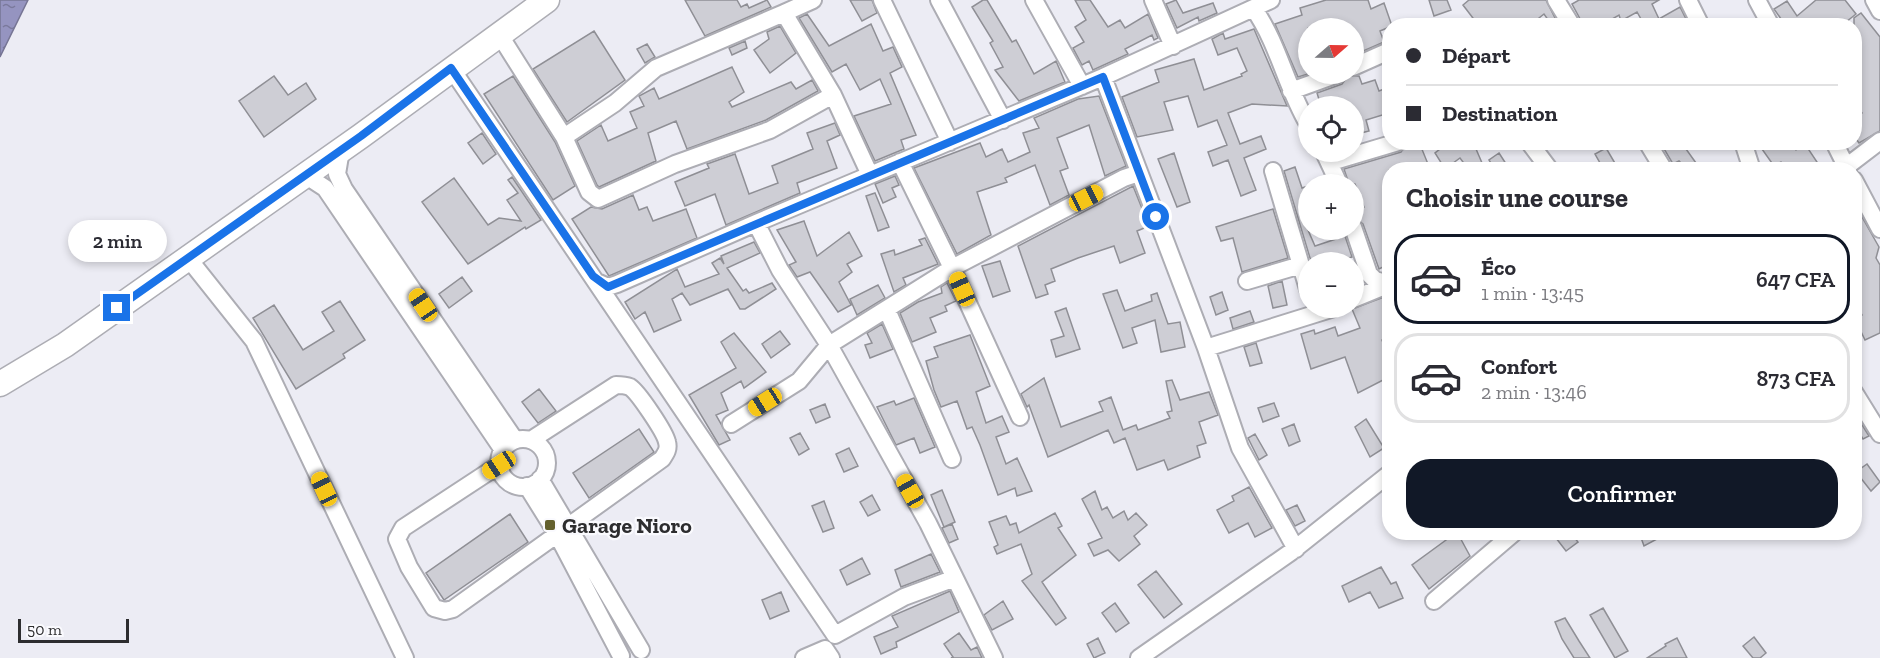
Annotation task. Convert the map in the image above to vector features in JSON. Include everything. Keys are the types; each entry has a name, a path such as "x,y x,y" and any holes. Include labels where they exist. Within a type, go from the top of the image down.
{"highway":[{"path":"0,384 64,345 188,258 341,150 546,0"}],"street":[{"path":"564,137 615,103 656,68 813,0"},
{"path":"882,0 950,142"},
{"path":"939,0 1003,120"},
{"path":"1035,0 1082,86"},
{"path":"1153,0 1173,46"},
{"path":"599,283 608,287 617,284 1103,77 1271,0"},
{"path":"1557,0 1567,18"},
{"path":"1688,0 1697,18"},
{"path":"1757,0 1767,18"},
{"path":"1874,0 1880,11"},
{"path":"1254,9 1270,32 1298,105"},
{"path":"784,13 833,95 870,175"},
{"path":"499,34 564,137 589,192 598,200 675,164 770,130 833,95"},
{"path":"1364,62 1382,54"},
{"path":"451,68 599,283 835,635 904,597 955,578"},
{"path":"1103,77 1206,348 1240,448 1296,549"},
{"path":"1291,91 1310,84"},
{"path":"1858,162 1880,141"},
{"path":"1364,149 1382,145"},
{"path":"341,150 337,174 344,189 512,449 506,480 512,484 534,483 544,473 546,457 538,444 512,449"},
{"path":"900,162 952,268 1020,417"},
{"path":"1274,171 1298,255"},
{"path":"730,424 799,381 829,345 952,268 1124,178 1139,173"},
{"path":"305,175 325,188 512,449"},
{"path":"1862,196 1880,229"},
{"path":"756,223 780,270 829,345 928,524 994,658"},
{"path":"1357,240 1369,274 1382,283"},
{"path":"188,258 254,341 405,658"},
{"path":"1247,281 1298,266"},
{"path":"1364,295 1382,288"},
{"path":"887,310 952,459"},
{"path":"1206,348 1298,317"},
{"path":"616,385 631,388 667,441 667,451 662,459 563,530 453,609 446,611 434,608 409,567 397,538 403,528 512,449 616,385"},
{"path":"1862,405 1880,434"},
{"path":"1139,658 1296,549 1382,480"},
{"path":"534,483 641,650"},
{"path":"563,530 621,656"},
{"path":"1434,601 1506,540"},
{"path":"804,658 825,649 831,658"}],"water":[{"path":"0,0 28,0 0,57"}],"building":[{"path":"685,0 737,0 741,7 747,4 749,8 767,0 771,7 705,36"},
{"path":"850,0 872,0 877,13 862,21"},
{"path":"987,0 1012,42 1016,40 1034,74 1056,61 1065,82 1019,101 995,70 1003,67 990,43 993,41 972,7"},
{"path":"1075,0 1090,0 1108,27 1120,20 1125,28 1148,14 1158,38 1154,40 1152,35 1125,49 1128,54 1093,70 1089,61 1082,65 1073,48 1084,42 1075,27 1086,20"},
{"path":"1176,0 1183,13 1213,3 1217,13 1199,21 1198,17 1177,28 1166,4"},
{"path":"1326,0 1368,0 1371,9 1384,3 1389,18 1382,18 1382,30 1380,31 1382,43 1364,51 1364,18 1298,18 1298,77 1275,24 1302,15 1300,8"},
{"path":"1429,0 1447,0 1451,10 1434,16"},
{"path":"1469,0 1546,0 1555,18 1547,18 1544,14 1539,18 1473,18 1463,5"},
{"path":"1579,0 1659,0 1652,4 1659,18 1640,18 1637,12 1626,18 1620,18 1619,15 1614,18 1580,18 1572,4"},
{"path":"1816,0 1845,0 1856,14 1851,18 1780,18 1774,9 1787,1 1797,16"},
{"path":"1680,7 1686,18 1661,18"},
{"path":"1861,13 1880,37 1880,131 1862,141 1862,18 1854,18"},
{"path":"807,14 829,46 871,24 883,51 893,47 902,67 890,73 916,135 901,140 904,149 875,161 854,116 891,104 880,79 860,90 846,64 832,72 799,18"},
{"path":"780,26 796,53 770,73 754,50 769,39 767,32"},
{"path":"1254,29 1287,106 1252,104 1228,113 1240,144 1261,136 1266,149 1244,158 1256,190 1241,196 1228,160 1213,166 1208,152 1227,145 1217,120 1198,127 1188,96 1164,102 1173,130 1137,137 1122,97 1159,82 1155,70 1194,59 1204,90 1242,76 1241,74 1247,71 1237,48 1218,55 1212,39 1223,33 1225,39"},
{"path":"594,31 625,80 567,122 533,69"},
{"path":"745,41 747,48 732,55 729,48"},
{"path":"647,44 655,57 645,63 637,49"},
{"path":"732,67 744,92 729,102 732,107 791,82 796,89 812,80 818,91 766,120 687,149 676,121 648,133 656,161 599,187 597,185 577,141 601,125 608,141 637,128 630,112 644,106 639,96 654,88 659,99"},
{"path":"274,76 288,95 306,83 316,99 264,137 239,101"},
{"path":"513,76 555,142 575,186 553,200 484,94"},
{"path":"1375,80 1379,91 1382,90 1382,115 1366,120 1369,131 1364,132 1364,96 1318,96 1317,93 1342,84 1364,84"},
{"path":"1099,96 1126,166 1105,176 1089,125 1057,138 1068,168 1060,171 1069,195 1050,205 1035,165 1005,178 1007,182 977,192 991,235 957,254 914,168 980,143 986,157 1002,149 1008,162 1030,152 1023,133 1039,128 1034,118 1078,99"},
{"path":"835,123 840,135 827,141 837,168 797,183 800,193 726,225 715,194 685,206 675,182 709,168 707,164 735,154 749,194 778,183 772,166 813,149 807,133"},
{"path":"482,133 496,154 483,164 468,143"},
{"path":"1402,150 1422,150 1427,162 1382,162 1382,268 1379,269 1364,227 1364,174 1346,174 1344,169"},
{"path":"1439,150 1476,150 1482,162 1463,162 1460,158 1455,162 1441,162 1435,153"},
{"path":"1607,150 1614,162 1600,162 1595,154"},
{"path":"1665,150 1687,150 1695,162 1679,161 1672,162"},
{"path":"1763,150 1809,150 1817,162 1781,162 1771,162"},
{"path":"1174,153 1190,202 1177,207 1158,159"},
{"path":"1499,153 1505,162 1490,162 1489,160"},
{"path":"1295,167 1298,176 1298,218 1284,171"},
{"path":"895,176 899,185 892,188 896,197 883,203 875,184"},
{"path":"512,177 541,220 526,229 525,227 468,264 422,202 454,178 488,225 499,218 521,221 507,200 518,193 508,180"},
{"path":"1133,186 1149,226 1137,231 1145,253 1120,263 1114,246 1051,269 1055,281 1045,285 1048,294 1036,298 1018,246"},
{"path":"875,193 889,227 878,231 866,196"},
{"path":"633,195 639,210 647,207 653,221 686,209 697,238 609,276 572,219 591,207 602,209"},
{"path":"1273,209 1288,258 1242,272 1233,238 1221,241 1216,227"},
{"path":"1862,217 1879,247 1876,258 1880,265 1880,333 1865,340 1862,334"},
{"path":"804,221 817,256 849,232 862,256 847,264 852,272 839,282 851,305 838,312 810,272 797,277 789,265 796,262 777,230"},
{"path":"925,238 938,264 903,278 906,285 894,292 881,254 894,250 895,255 922,245 919,240"},
{"path":"1305,240 1312,240 1315,246 1333,240 1346,240 1350,252 1308,252"},
{"path":"754,242 760,253 727,268 743,291 746,289 749,293 772,283 776,289 745,309 740,309 728,289 690,305 682,293 672,299 681,320 654,332 645,312 635,319 625,302 677,269 685,287 719,274 712,263 720,258 724,264 721,256"},
{"path":"1000,261 1010,291 993,297 982,266"},
{"path":"462,277 472,291 449,308 439,294"},
{"path":"1282,281 1287,305 1273,308 1268,286"},
{"path":"947,283 956,301 945,306 947,311 930,318 936,332 912,342 900,313 918,302 942,293 941,287"},
{"path":"878,285 885,298 857,315 850,299"},
{"path":"1117,290 1125,311 1152,301 1151,295 1157,293 1168,324 1180,322 1185,347 1161,352 1155,320 1132,328 1137,343 1123,348 1103,294"},
{"path":"1222,292 1228,310 1216,315 1210,297"},
{"path":"1382,298 1382,381 1358,393 1345,357 1311,369 1301,334 1314,330 1315,334 1335,327 1338,336 1360,328 1356,318 1364,318 1364,304"},
{"path":"340,301 365,340 343,354 345,358 296,389 253,318 274,305 303,350 334,331 322,312"},
{"path":"1066,308 1080,349 1056,357 1051,340 1064,336 1055,312"},
{"path":"1250,311 1254,322 1233,329 1230,318"},
{"path":"882,324 893,349 870,358 865,345 872,343 867,333"},
{"path":"780,331 790,344 771,358 762,344"},
{"path":"734,333 766,372 744,388 741,381 721,393 728,410 716,415 730,440 719,445 689,395 736,368 721,342"},
{"path":"970,335 990,386 976,392 986,423 1002,416 1009,432 996,437 1006,464 1017,458 1032,491 1017,496 1015,488 998,495 980,445 972,427 967,429 957,401 941,407 934,390 926,361 938,357 934,347"},
{"path":"1256,343 1262,363 1250,366 1244,347"},
{"path":"1044,378 1061,427 1103,411 1099,402 1111,397 1123,430 1136,425 1138,430 1170,418 1167,412 1172,411 1166,381 1172,380 1180,400 1209,392 1218,415 1199,422 1206,443 1197,446 1200,457 1168,470 1164,460 1137,470 1125,438 1114,443 1108,430 1048,457 1029,405 1027,407 1021,394"},
{"path":"539,389 556,411 538,423 522,402"},
{"path":"914,398 935,447 920,453 914,438 896,445 877,407 894,401 896,405"},
{"path":"1274,403 1279,416 1263,422 1258,408"},
{"path":"825,404 830,417 816,423 810,410"},
{"path":"1366,419 1382,445 1382,449 1370,457 1355,427"},
{"path":"1294,424 1300,441 1289,446 1282,429"},
{"path":"1862,425 1869,436 1863,439 1862,437"},
{"path":"639,429 654,452 589,498 573,473"},
{"path":"800,433 809,449 799,455 790,438"},
{"path":"1255,434 1267,455 1259,460 1248,438"},
{"path":"849,448 858,466 844,472 836,454"},
{"path":"1867,464 1880,482 1871,491 1862,480 1862,468"},
{"path":"1249,487 1272,528 1255,537 1248,523 1229,533 1217,510 1234,501 1232,496"},
{"path":"942,490 955,522 944,527 931,495"},
{"path":"1095,491 1102,510 1107,507 1113,518 1124,511 1128,520 1136,513 1147,525 1134,536 1140,544 1119,561 1108,550 1094,556 1088,544 1102,538 1082,499"},
{"path":"872,495 880,510 868,516 860,502"},
{"path":"824,501 834,528 823,532 812,506"},
{"path":"1297,505 1305,521 1295,526 1286,510"},
{"path":"1055,513 1062,526 1058,528 1076,555 1042,582 1066,618 1056,625 1022,581 1032,574 1021,544 997,554 994,547 998,545 989,522 1006,516 1010,525 1016,523 1019,533"},
{"path":"510,514 528,542 444,600 426,573"},
{"path":"952,524 958,539 949,543 942,528"},
{"path":"1446,540 1461,540 1470,556 1429,589 1412,565"},
{"path":"1558,540 1576,540 1578,542 1566,551"},
{"path":"1642,540 1655,540 1644,546"},
{"path":"931,554 940,572 901,587 895,570"},
{"path":"862,558 870,574 847,585 840,570"},
{"path":"1381,567 1391,584 1396,582 1403,598 1379,608 1370,592 1349,602 1342,586"},
{"path":"1156,571 1182,604 1164,618 1138,585"},
{"path":"950,591 959,612 896,642 897,647 881,654 874,637 898,627 892,616"},
{"path":"781,592 789,611 770,619 762,600"},
{"path":"1003,601 1013,619 992,630 984,615"},
{"path":"1115,603 1129,623 1116,632 1102,613"},
{"path":"1603,608 1628,651 1615,658 1590,615"},
{"path":"1565,618 1590,658 1574,658 1562,639 1555,622"},
{"path":"959,633 971,650 977,647 982,658 951,658 953,657 944,644"},
{"path":"1754,637 1766,653 1760,658 1753,658 1743,646"},
{"path":"1098,638 1105,653 1094,658 1087,644"},
{"path":"1677,638 1687,658 1647,658 1666,646 1665,644"}],"place":[{"name":"Garage Nioro","path":"550,525"}],"route":[{"path":"117,308 361,136 451,68 593,276 599,283 608,287 1103,77 1156,217"}]}
